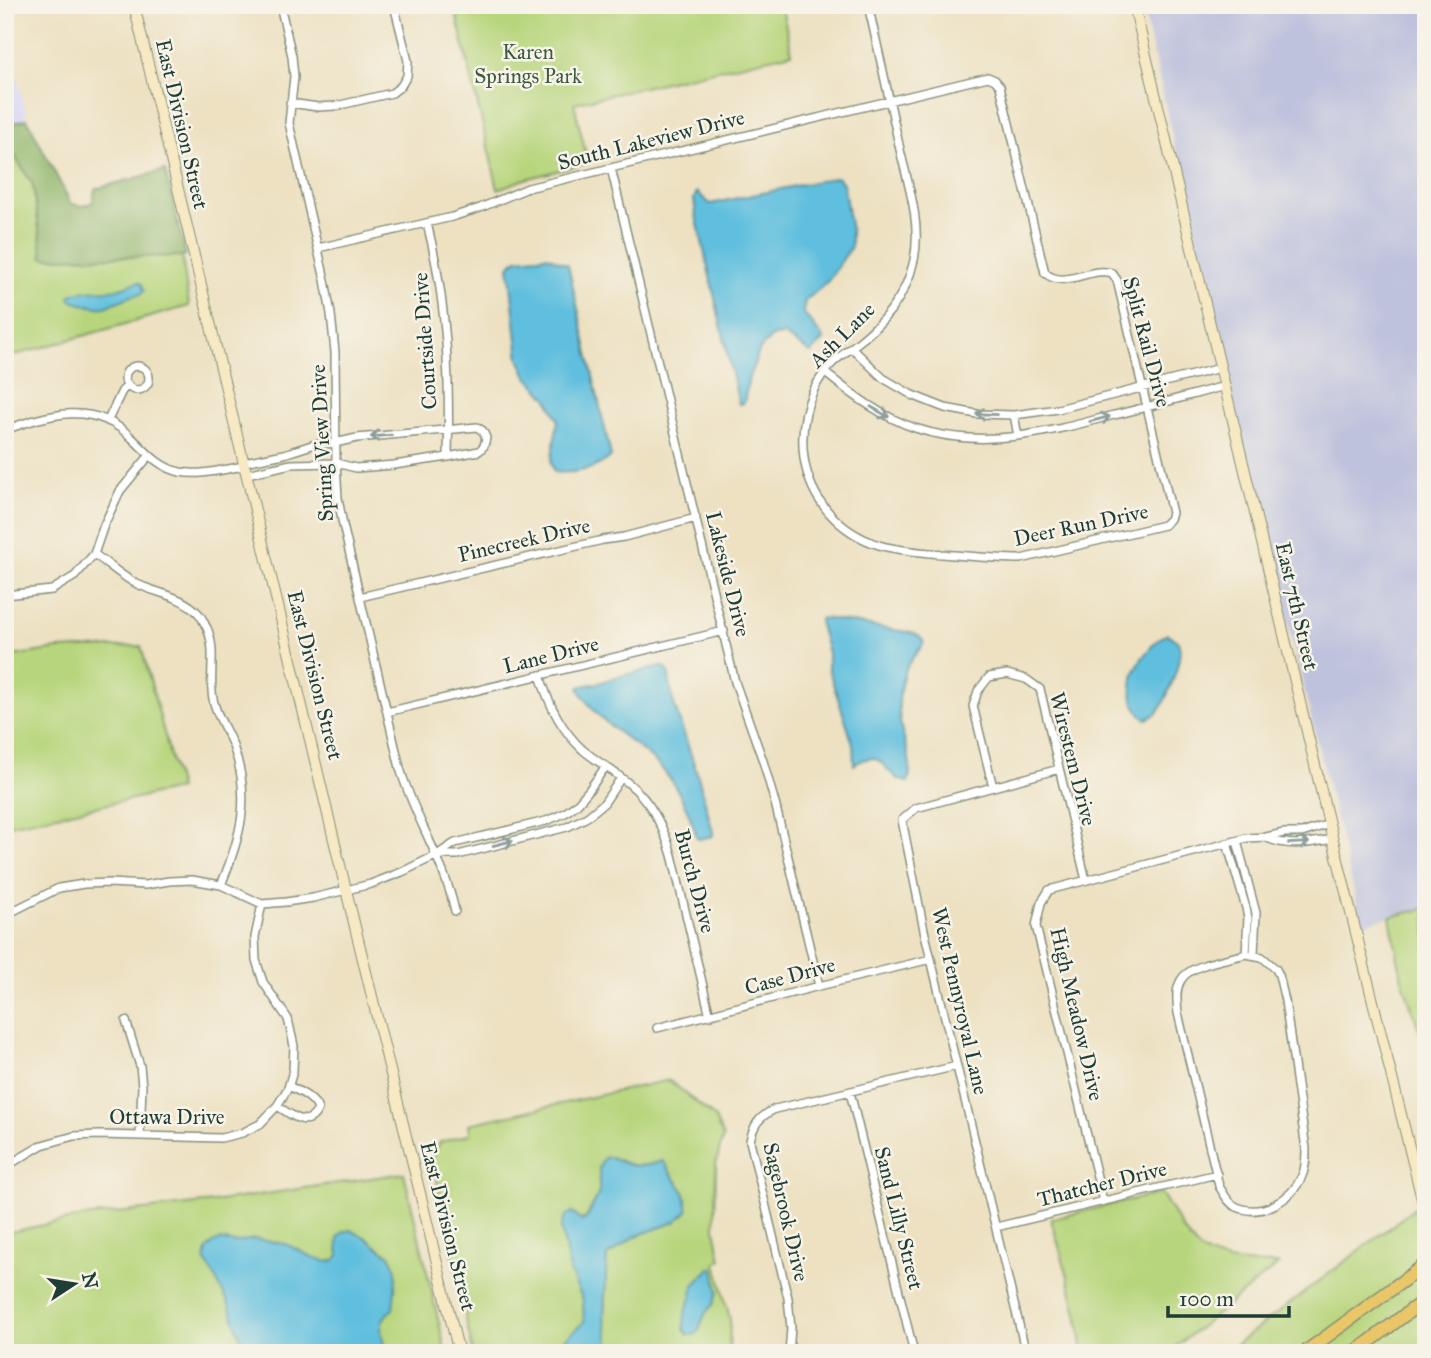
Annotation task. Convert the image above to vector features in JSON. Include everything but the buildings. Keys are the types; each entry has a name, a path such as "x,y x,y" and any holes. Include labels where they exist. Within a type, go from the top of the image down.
{"highway":[{"path":"1304,1353 1426,1264"},
{"path":"1354,1353 1426,1299"}],"street":[{"name":"East Division Street","path":"134,5 459,1353"},
{"name":"Spring View Drive","path":"280,5 292,56 289,123 331,314 335,352 336,463 343,525 407,792 437,855 455,911"},
{"path":"290,103 317,107 336,106 392,93 401,86 407,76 408,61 394,5"},
{"name":"Ash Lane","path":"836,521 825,510 806,471 802,443 805,414 824,372 881,322 899,299 909,279 915,256 914,209 868,5"},
{"name":"East 7th Street","path":"1134,5 1329,824 1426,1215"},
{"name":"South Lakeview Drive","path":"318,248 428,223 480,208 528,188 988,77 995,80"},
{"name":"Split Rail Drive","path":"995,80 1000,86 1045,273 1051,279 1060,280 1104,270 1112,273 1116,280 1172,513 1170,519"},
{"name":"Lakeside Drive","path":"611,168 736,682 775,803 819,986"},
{"name":"Courtside Drive","path":"428,223 437,262 447,347 448,457"},
{"path":"852,348 883,378 912,395 945,408 977,414 1014,415 1058,409 1220,368"},
{"path":"824,372 888,417 917,429 983,439 1047,433 1225,386"},
{"path":"108,420 122,391 128,385"},
{"path":"5,430 40,417 66,412 86,414 108,420 130,435 149,456 163,466 180,472 198,473 291,464 336,463 356,468 394,465 479,451 486,438 477,427 357,438 312,445 245,467"},
{"path":"1014,415 1018,436"},
{"path":"5,594 52,590 75,576 94,554 120,491 149,456"},
{"name":"Pinecreek Drive","path":"360,597 696,518"},
{"name":"Deer Run Drive","path":"836,521 857,536 880,546 998,559 1021,559 1164,525 1170,519"},
{"path":"94,554 135,582 181,599 201,616 211,637 214,655 212,692 217,712 240,767 244,791 237,845 221,885"},
{"name":"Lane Drive","path":"387,712 724,631"},
{"name":"Wirestem Drive","path":"993,787 974,706 978,691 989,677 1007,674 1026,679 1040,689 1086,880"},
{"name":"Burch Drive","path":"540,676 553,710 566,730 582,749 639,792 665,830 710,1016"},
{"path":"5,915 59,888 85,884 145,885 192,880 221,885 262,904 286,902 371,884 437,855 455,843 546,821 565,813 577,804 606,766"},
{"name":"West Pennyroyal Lane","path":"1024,1353 931,959 902,820 916,808 1059,769"},
{"path":"437,855 458,855 567,827 587,817 604,803 621,778"},
{"name":"High Meadow Drive","path":"1103,1201 1036,926 1041,903 1049,890 1247,838 1302,832 1329,824"},
{"name":"High Meadow Drive","path":"1266,837 1280,843 1293,844 1333,839"},
{"path":"1237,841 1256,913 1250,954"},
{"path":"1227,843 1248,918 1250,954"},
{"name":"Ottawa Drive","path":"5,1167 42,1145 74,1136 221,1138 242,1133 260,1124 277,1106 289,1086 295,1046 288,1019 263,982 256,960 255,937 262,904"},
{"path":"1250,954 1262,957 1276,969 1282,985 1306,1162 1303,1174 1292,1192 1276,1204 1246,1210 1230,1202 1219,1186 1176,999 1181,979 1195,968 1250,954"},
{"name":"Case Drive","path":"657,1028 931,959"},
{"path":"126,1021 140,1066 140,1136"},
{"name":"Sagebrook Drive","path":"789,1353 791,1328 788,1297 752,1151 751,1132 760,1118 775,1109 957,1066"},
{"path":"277,1106 302,1120 315,1116 318,1109 315,1103 289,1086"},
{"name":"Sand Lilly Street","path":"850,1092 914,1353"},
{"name":"Thatcher Drive","path":"996,1227 1217,1174"}],"shaded area":[{"path":"1142,5 1426,5 1426,908 1362,924 1244,445"},
{"path":"5,22 27,119 5,125"}],"green space":[{"name":"Karen Springs Park","path":"454,5 781,5 792,53 574,103 588,163 525,179 498,189"},
{"path":"27,119 71,204 83,206 93,202 95,189 165,170 186,255 43,258 33,185 5,141 5,125"},
{"path":"5,141 33,185 43,258 182,256 189,306 5,358"},
{"path":"141,646 179,789 5,826 5,657 57,649"},
{"path":"1426,908 1426,1037 1419,1029 1402,979 1390,917"},
{"path":"669,1080 714,1117 723,1136 716,1164 715,1229 721,1260 716,1263 730,1319 729,1353 611,1353 604,1316 607,1256 636,1236 675,1222 685,1194 663,1161 637,1166 611,1157 599,1168 599,1193 586,1218 561,1227 570,1272 583,1300 584,1322 549,1353 473,1353 432,1157 440,1142 470,1134 469,1124"},
{"path":"404,1173 446,1353 5,1353 5,1233 83,1217 213,1202"},
{"path":"1161,1193 1188,1237 1206,1254 1226,1261 1279,1264 1168,1353 1083,1353 1078,1318 1051,1219"},
{"path":"1415,1208 1426,1251 1426,1353 1225,1353"}],"water":[{"path":"837,177 843,183 851,247 828,281 805,301 803,312 824,339 811,353 784,335 773,336 760,349 749,377 744,403 739,404 696,215 694,199 697,192 710,204"},
{"path":"547,256 568,265 611,456 599,465 577,472 554,472 551,462 558,420 548,399 527,376 519,359 509,266 517,259"},
{"path":"139,282 144,291 141,294 105,307 72,301 70,298 71,295 82,292 117,289"},
{"path":"823,618 912,633 920,636 924,643 905,671 899,696 901,728 910,767 908,782 899,780 883,764 872,758 854,765 853,744 828,668 828,653 819,621"},
{"path":"1167,634 1178,643 1180,652 1173,681 1164,701 1156,714 1147,719 1134,704 1134,674 1148,651"},
{"path":"660,667 668,671 673,701 698,776 713,836 697,838 685,806 668,776 652,759 603,719 579,688"},
{"path":"611,1157 637,1166 663,1161 685,1194 688,1211 675,1222 636,1236 607,1256 604,1316 611,1353 549,1353 584,1322 583,1300 570,1272 561,1227 565,1216 572,1212 581,1221 587,1218 599,1193 599,1168 604,1158"},
{"path":"350,1230 367,1238 390,1255 396,1269 393,1309 384,1318 381,1330 389,1353 246,1353 228,1302 205,1259 207,1250 220,1240 235,1243 254,1239 286,1244 328,1262 339,1255 339,1236"},
{"path":"710,1268 714,1268 718,1292 697,1334 688,1335 684,1329 685,1313 694,1285"}]}
